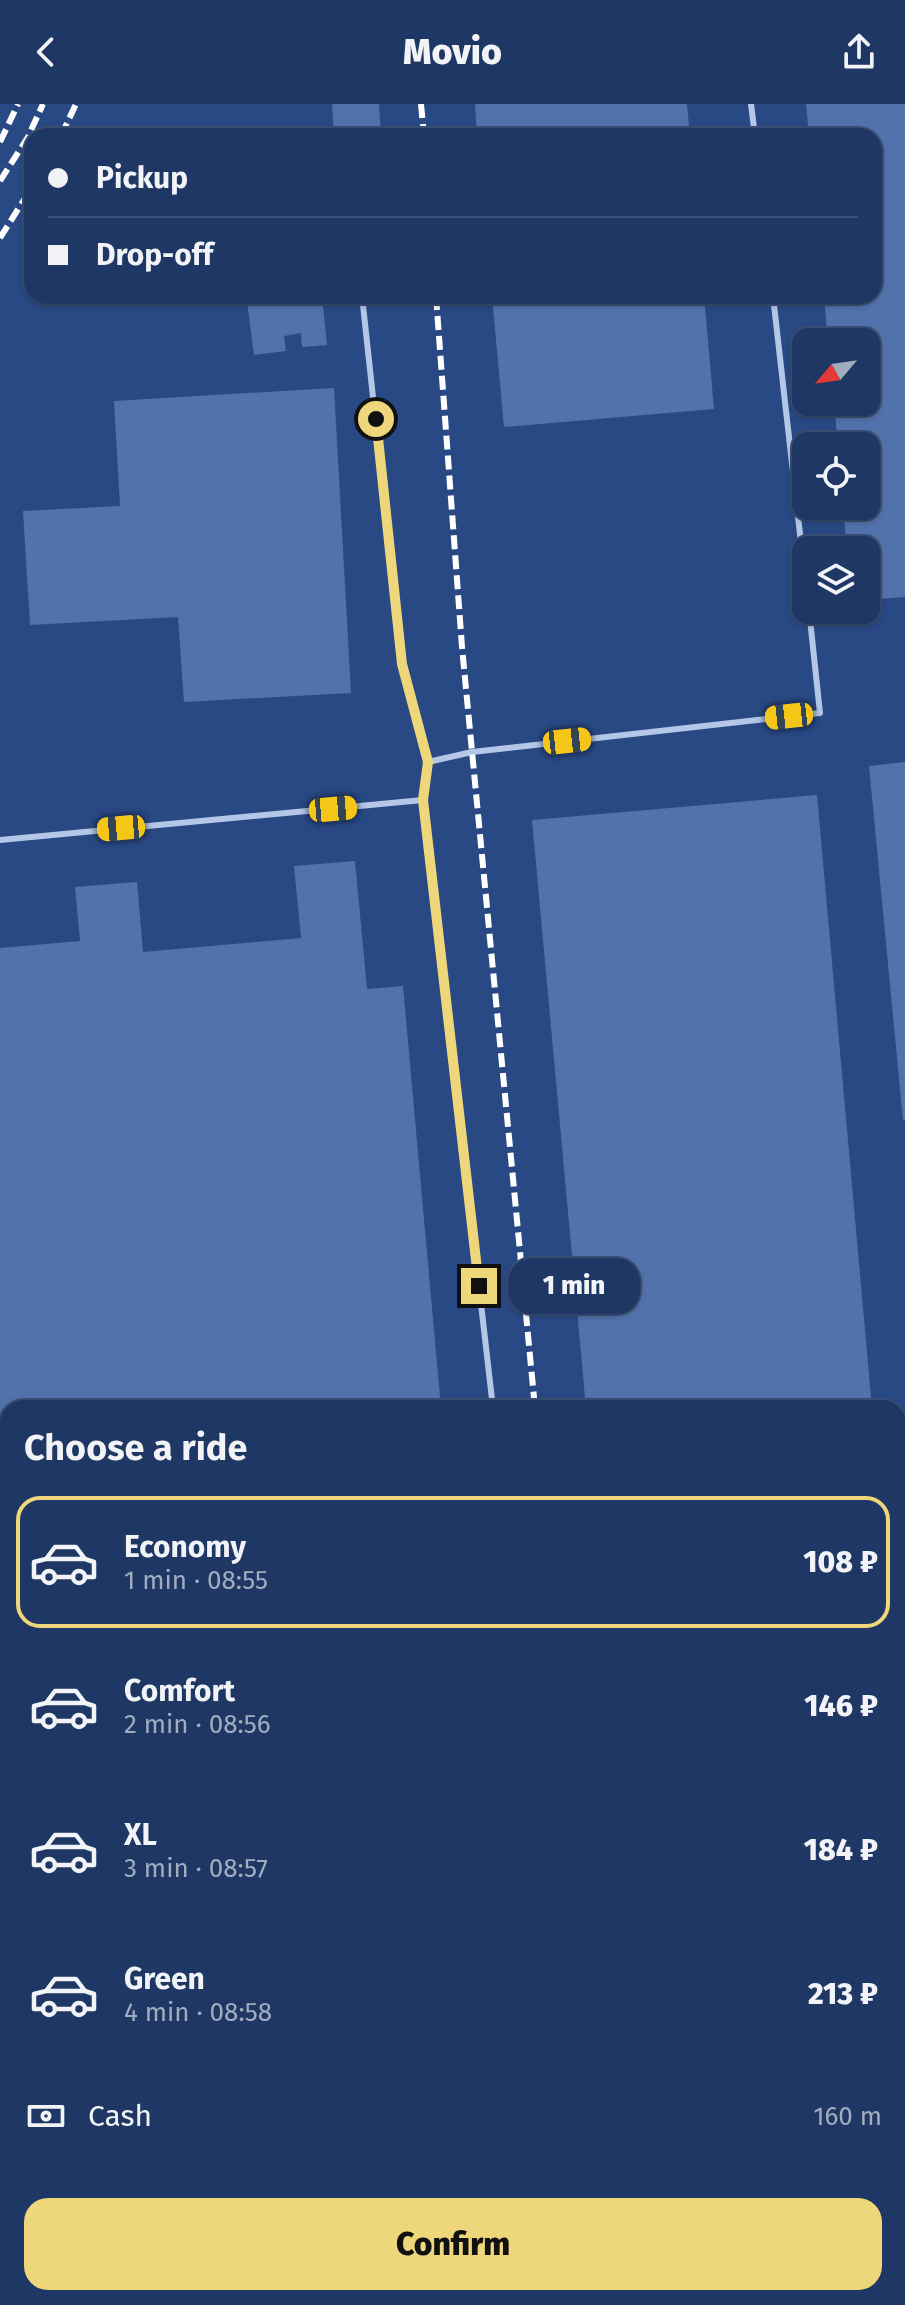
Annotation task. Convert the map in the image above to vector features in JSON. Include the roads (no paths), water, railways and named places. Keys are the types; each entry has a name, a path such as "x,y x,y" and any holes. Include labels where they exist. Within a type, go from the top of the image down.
{"lane":[{"path":"751,104 754,128"},
{"path":"363,304 402,664 428,762 423,800 492,1400"},
{"path":"774,304 800,536"},
{"path":"428,762 472,752 820,713 810,624"},
{"path":"0,840 423,800"}],"railway":[{"path":"0,142 18,104"},
{"path":"32,128 43,104"},
{"path":"65,128 76,104"},
{"path":"421,104 423,128"},
{"path":"0,181 24,143"},
{"path":"0,238 24,200"},
{"path":"437,304 462,647 534,1400"}]}
